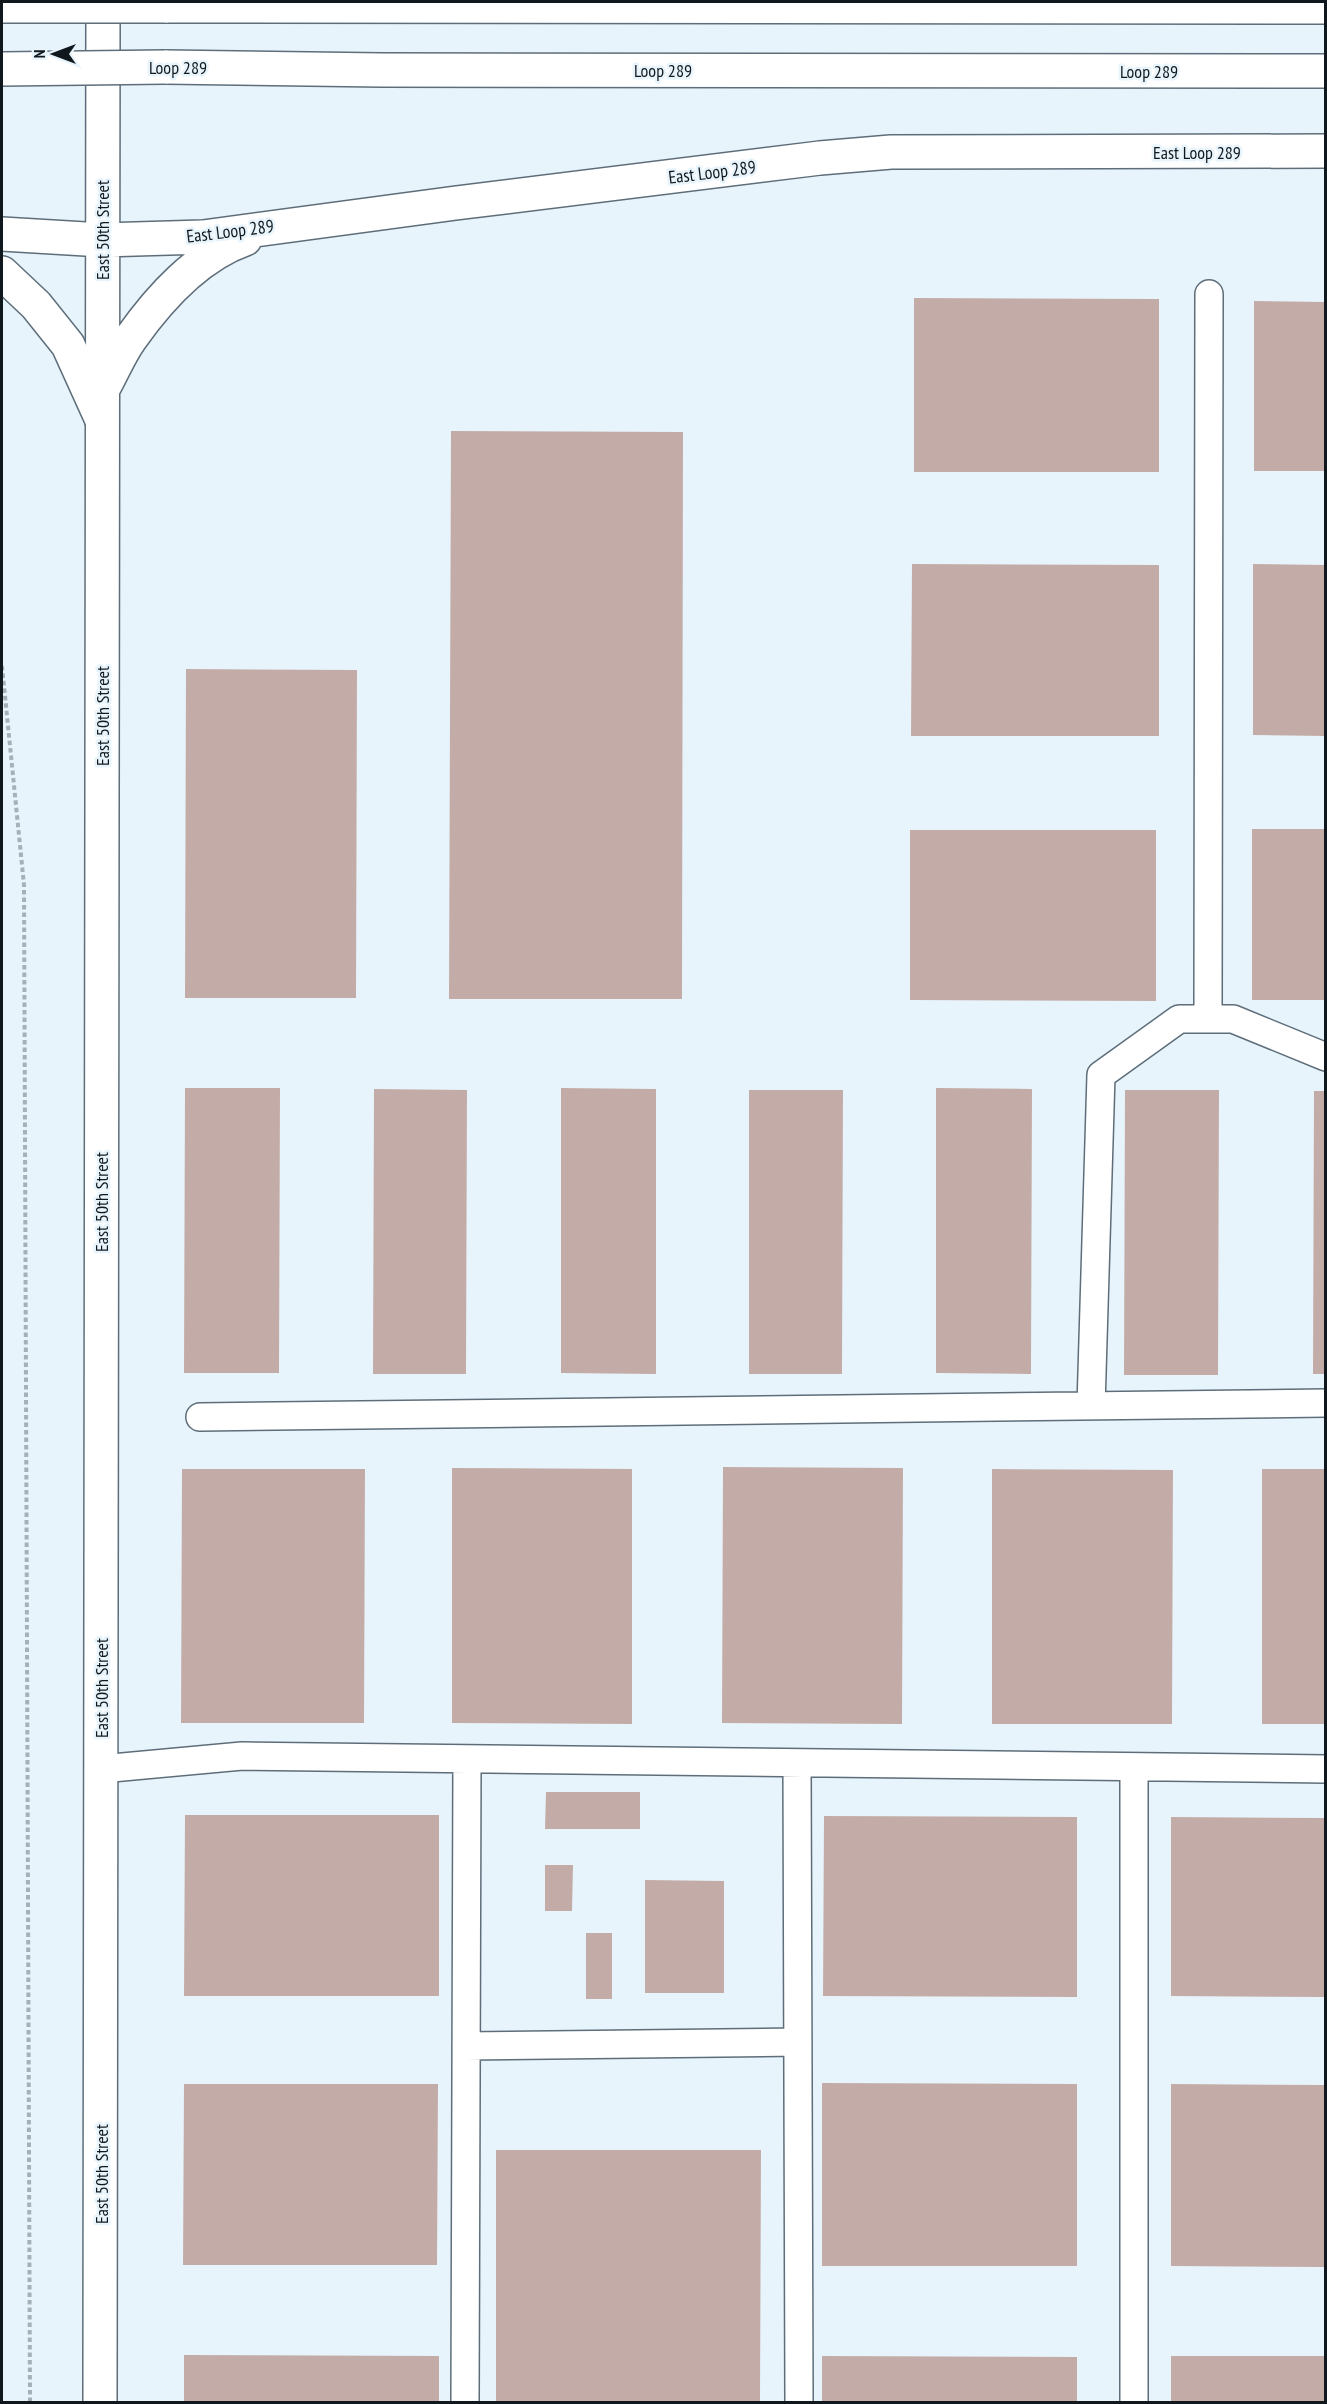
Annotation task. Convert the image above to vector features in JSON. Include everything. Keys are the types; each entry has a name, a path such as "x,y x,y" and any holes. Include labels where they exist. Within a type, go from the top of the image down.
{"main road":[{"name":"East 50th Street","path":"100,2403 103,2"},
{"path":"2,6 1326,7"},
{"name":"Loop 289","path":"2,69 165,67 394,70 1326,71"},
{"name":"East Loop 289","path":"2,234 102,240 203,237 282,225 820,158 891,152 1326,151"},
{"path":"102,406 130,339 190,270 224,246 282,225"},
{"path":"2,273 36,305 68,345 102,406"}],"lane":[{"path":"1208,1019 1209,294"},
{"path":"1091,1406 1101,1075 1179,1019 1233,1019 1326,1057"},
{"path":"200,1417 1326,1403"},
{"path":"101,1769 242,1756 1326,1769"},
{"path":"465,2403 467,1759"},
{"path":"797,1763 799,2403"},
{"path":"1134,1767 1134,2403"},
{"path":"466,2046 798,2042"}],"path":[{"path":"2,666 24,885 30,2403"}],"building":[{"path":"914,298 1159,299 1159,472 914,472"},
{"path":"1254,301 1326,302 1326,471 1254,471"},
{"path":"451,431 683,432 682,999 449,999"},
{"path":"912,564 1159,565 1159,736 911,736"},
{"path":"1253,564 1326,565 1326,736 1253,735"},
{"path":"186,669 357,670 356,998 185,998"},
{"path":"1252,829 1326,829 1326,1000 1252,1000"},
{"path":"910,830 1156,830 1156,1001 910,1000"},
{"path":"185,1088 280,1088 279,1373 184,1373"},
{"path":"561,1088 656,1089 656,1374 561,1373"},
{"path":"936,1088 1032,1089 1031,1374 936,1373"},
{"path":"374,1089 467,1090 466,1374 373,1374"},
{"path":"749,1090 843,1090 842,1374 749,1374"},
{"path":"1125,1090 1219,1090 1218,1375 1124,1375"},
{"path":"1314,1091 1326,1091 1326,1374 1313,1374"},
{"path":"723,1467 903,1468 902,1724 722,1723"},
{"path":"452,1468 632,1469 632,1724 452,1723"},
{"path":"182,1469 365,1469 364,1723 181,1723"},
{"path":"992,1469 1173,1470 1172,1724 992,1724"},
{"path":"1262,1469 1326,1469 1326,1724 1262,1724"},
{"path":"546,1792 640,1792 640,1829 545,1829"},
{"path":"185,1815 439,1815 439,1996 184,1996"},
{"path":"824,1816 1077,1817 1077,1997 823,1996"},
{"path":"1171,1817 1326,1818 1326,1997 1171,1996"},
{"path":"545,1865 573,1865 572,1911 545,1911"},
{"path":"645,1880 724,1881 724,1993 645,1993"},
{"path":"586,1933 612,1933 612,1999 586,1999"},
{"path":"822,2083 1077,2084 1077,2266 822,2266"},
{"path":"184,2084 438,2084 437,2265 183,2265"},
{"path":"1171,2084 1326,2085 1326,2267 1171,2266"},
{"path":"496,2150 761,2150 760,2402 496,2402"},
{"path":"184,2355 439,2356 439,2402 184,2402"},
{"path":"822,2356 1077,2357 1077,2402 822,2402"},
{"path":"1171,2356 1326,2356 1326,2402 1171,2402"}]}
